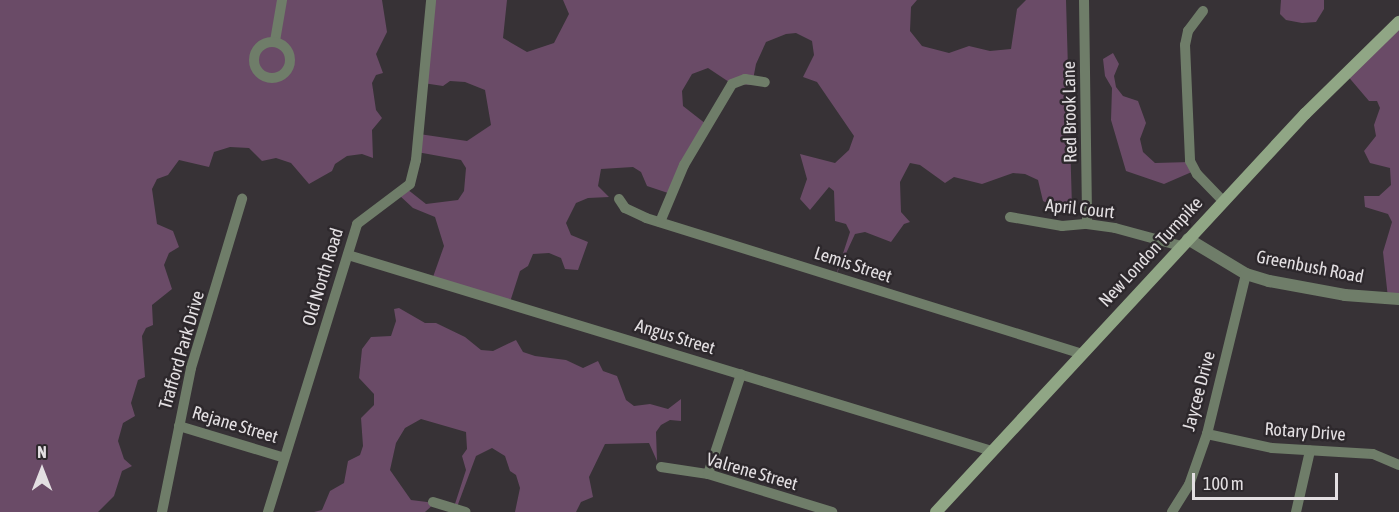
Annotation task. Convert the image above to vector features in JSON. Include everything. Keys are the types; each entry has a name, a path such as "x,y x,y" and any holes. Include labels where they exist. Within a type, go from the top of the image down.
{"main road":[{"name":"New London Turnpike","path":"936,512 1184,242 1399,22"}],"street":[{"path":"275,41 282,0"},
{"name":"Old North Road","path":"268,512 282,457 357,225 410,184 416,159 431,0"},
{"name":"Red Brook Lane","path":"1084,0 1087,224"},
{"path":"1203,11 1188,31 1185,45 1190,161 1202,180 1223,201"},
{"path":"660,222 684,165 732,84 745,79 765,82"},
{"name":"Trafford Park Drive","path":"162,512 191,368 242,199"},
{"name":"Lemis Street","path":"619,199 625,208 660,222 1082,354"},
{"name":"April Court","path":"1010,217 1062,226 1087,224 1184,242"},
{"name":"Greenbush Road","path":"1184,242 1246,274 1328,292 1399,299"},
{"name":"Angus Street","path":"348,255 992,451"},
{"name":"Jaycee Drive","path":"1172,512 1189,484 1207,434 1246,274"},
{"path":"708,474 741,374"},
{"name":"Rejane Street","path":"179,426 282,457"},
{"name":"Rotary Drive","path":"1207,434 1234,442 1310,451 1373,454 1399,465"},
{"path":"1296,512 1310,451"},
{"name":"Valrene Street","path":"661,466 708,474 832,512"},
{"path":"433,502 466,512"}],"shaded area":[{"path":"0,0 382,0 387,32 376,54 383,73 376,75 372,83 376,110 382,118 372,130 373,158 362,154 347,156 335,164 332,171 309,184 291,163 276,158 262,161 249,148 230,147 214,152 209,167 179,160 168,175 157,179 152,189 157,224 173,231 179,247 169,253 164,265 172,289 152,305 153,325 146,328 142,336 145,377 138,380 131,403 135,416 123,423 118,441 124,459 132,466 122,471 114,496 98,512 0,512"},
{"path":"431,0 507,0 503,38 527,52 554,43 569,14 563,0 917,0 911,7 910,31 922,46 949,53 969,46 990,51 1011,49 1017,9 1026,0 1066,0 1072,207 1053,206 1043,201 1038,180 1025,174 1013,173 982,184 954,177 945,183 920,165 910,163 900,182 901,212 910,222 904,224 891,242 865,232 855,234 836,275 850,232 846,224 835,221 834,191 829,187 810,210 800,199 807,179 800,154 835,163 849,150 854,136 817,82 803,77 814,55 812,41 796,33 786,34 766,42 756,64 752,85 732,84 708,68 692,74 682,91 683,106 706,124 668,193 647,186 641,172 633,167 601,169 598,186 609,197 588,198 576,203 566,223 571,235 588,242 578,270 565,269 561,258 549,253 533,254 528,266 520,271 510,302 433,277 444,246 435,217 413,208 399,195 407,189 426,204 458,200 464,191 466,168 461,160 417,152 419,134 467,141 491,125 485,90 465,82 450,81 443,86 423,83"},
{"path":"1281,0 1324,0 1324,9 1316,22 1302,23 1286,20 1280,14"},
{"path":"1399,22 1399,298 1388,298 1383,252 1392,222 1388,214 1365,207 1364,196 1379,196 1391,185 1390,168 1370,163 1364,151 1376,136 1374,125 1380,108 1377,101 1369,101 1346,74"},
{"path":"1113,53 1119,64 1114,76 1116,87 1123,96 1138,101 1146,123 1140,139 1143,152 1155,163 1190,162 1194,171 1164,184 1126,171 1111,120 1112,88 1105,76 1103,59"},
{"path":"399,308 425,323 436,323 465,337 481,350 493,351 516,340 523,352 535,356 566,360 583,368 598,361 603,371 617,376 626,400 634,406 650,404 668,409 681,399 681,421 670,420 661,425 656,432 657,461 649,443 605,444 589,477 593,497 581,502 576,512 515,512 520,488 516,475 510,471 505,456 492,448 476,456 457,507 454,507 466,470 462,456 467,449 466,432 421,419 405,428 396,443 390,470 411,500 435,503 425,512 314,512 322,510 330,491 344,483 348,461 360,455 363,446 361,418 374,405 374,394 359,378 362,349 371,337 391,336 396,321 394,309"}]}
